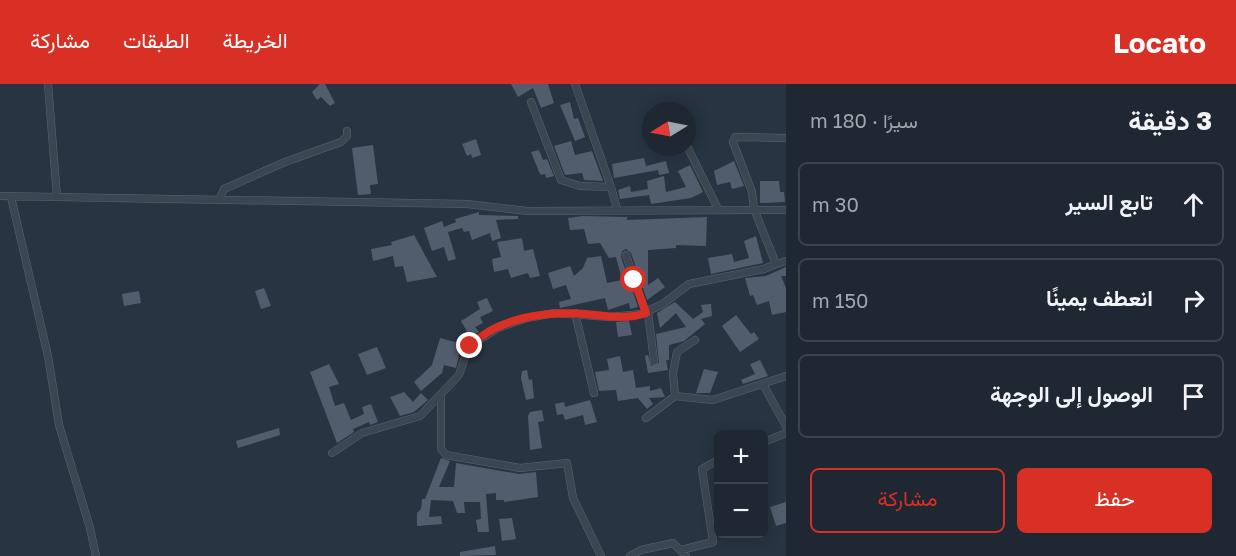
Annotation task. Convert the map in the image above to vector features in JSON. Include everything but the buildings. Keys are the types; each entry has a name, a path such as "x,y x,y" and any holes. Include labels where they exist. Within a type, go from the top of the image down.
{"street":[{"path":"48,84 57,197"},
{"path":"575,84 617,209"},
{"path":"531,102 561,180 580,186 611,187"},
{"path":"219,200 224,189 285,162 341,142 347,136 347,131"},
{"path":"776,264 754,209 752,192 733,142 735,137 786,138"},
{"path":"692,156 718,209"},
{"path":"0,196 467,204 527,210 786,210"},
{"path":"10,197 48,356 59,425 90,528 96,556"},
{"path":"626,255 647,312 654,361"},
{"path":"332,453 362,433 415,419 441,396 459,375 470,346 498,328 527,318 554,313 610,317 647,312 689,284 764,269 786,261"},
{"path":"576,314 594,393"},
{"path":"675,396 673,373 677,352 694,340"},
{"path":"646,418 675,396 713,400 764,386 786,376"},
{"path":"764,386 786,426"},
{"path":"441,396 441,449 446,455 520,468 567,463 573,498 601,556"},
{"path":"768,440 786,433"},
{"path":"630,556 641,550 673,543 683,553 713,542 702,469 714,462"}],"route":[{"path":"470,346 481,337 512,322 546,314 622,317 646,313 640,302 634,280"}]}
